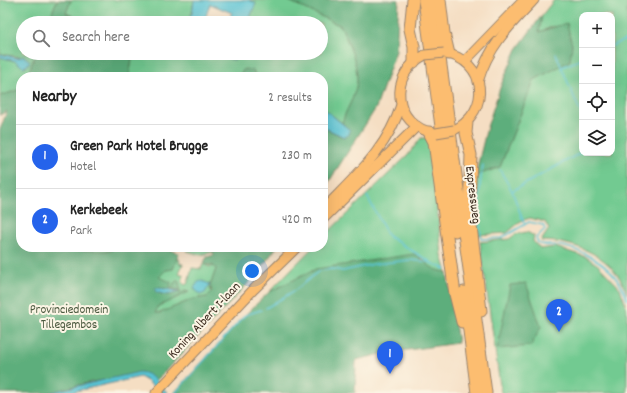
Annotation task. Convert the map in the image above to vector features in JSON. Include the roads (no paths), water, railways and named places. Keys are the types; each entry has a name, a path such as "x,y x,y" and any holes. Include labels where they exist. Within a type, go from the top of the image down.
{"highway":[{"path":"413,0 410,29 414,47 414,62"},
{"name":"Expressweg","path":"424,0 476,393"},
{"name":"Expressweg","path":"432,0 486,393"},
{"path":"440,0 446,53"},
{"path":"467,122 466,133 470,155 469,209 480,290 480,350"},
{"path":"433,132 456,294 472,362"}],"main road":[{"path":"465,61 524,0"},
{"path":"478,82 486,59 492,48 502,34 534,0"},
{"path":"446,53 465,61 473,70 478,82 480,99 475,111 467,122 454,130 433,132 417,126 405,113 402,105 400,90 401,82 404,74 414,62 425,55 446,53"},
{"path":"328,205 369,162 385,142 393,128 402,105"},
{"path":"328,214 417,126"},
{"name":"Koning Albert I-laan","path":"269,274 285,252"},
{"name":"Koning Albert I-laan","path":"158,391 292,252"}],"water":[{"path":"194,0 249,0 256,3 251,16 230,16 232,13 210,4 206,16 190,16"},
{"path":"0,54 16,58 16,60 30,61 27,66 23,67 15,61 0,57"},
{"path":"328,112 350,130 349,135 344,137 328,129"},
{"path":"202,281 210,284 205,293 200,295 194,288 198,282"},
{"path":"155,288 179,291 167,295 156,292"},
{"path":"139,372 147,374 168,393 161,393 140,377 67,393 47,393"}],"waterway":[{"path":"615,45 627,39"},
{"path":"556,54 579,109"},
{"path":"562,67 579,60"},
{"path":"512,191 579,154"},
{"path":"483,165 479,202 481,239 502,238 529,222 543,225 545,229 536,238 538,243 544,245 563,246 584,253 593,258 602,264 618,280 627,300"},
{"path":"500,170 512,191 524,223"},
{"path":"367,196 388,236 429,261"},
{"path":"266,308 294,291 319,271 332,269 343,271 374,264 410,260 429,262 446,269"},
{"path":"175,393 245,315 261,310"}],"place":[{"name":"Kerkebeek","path":"559,332"},
{"name":"Green Park Hotel Brugge","path":"390,374"}],"park label":[{"name":"Provinciedomein Tillegembos","path":"69,318"}]}
